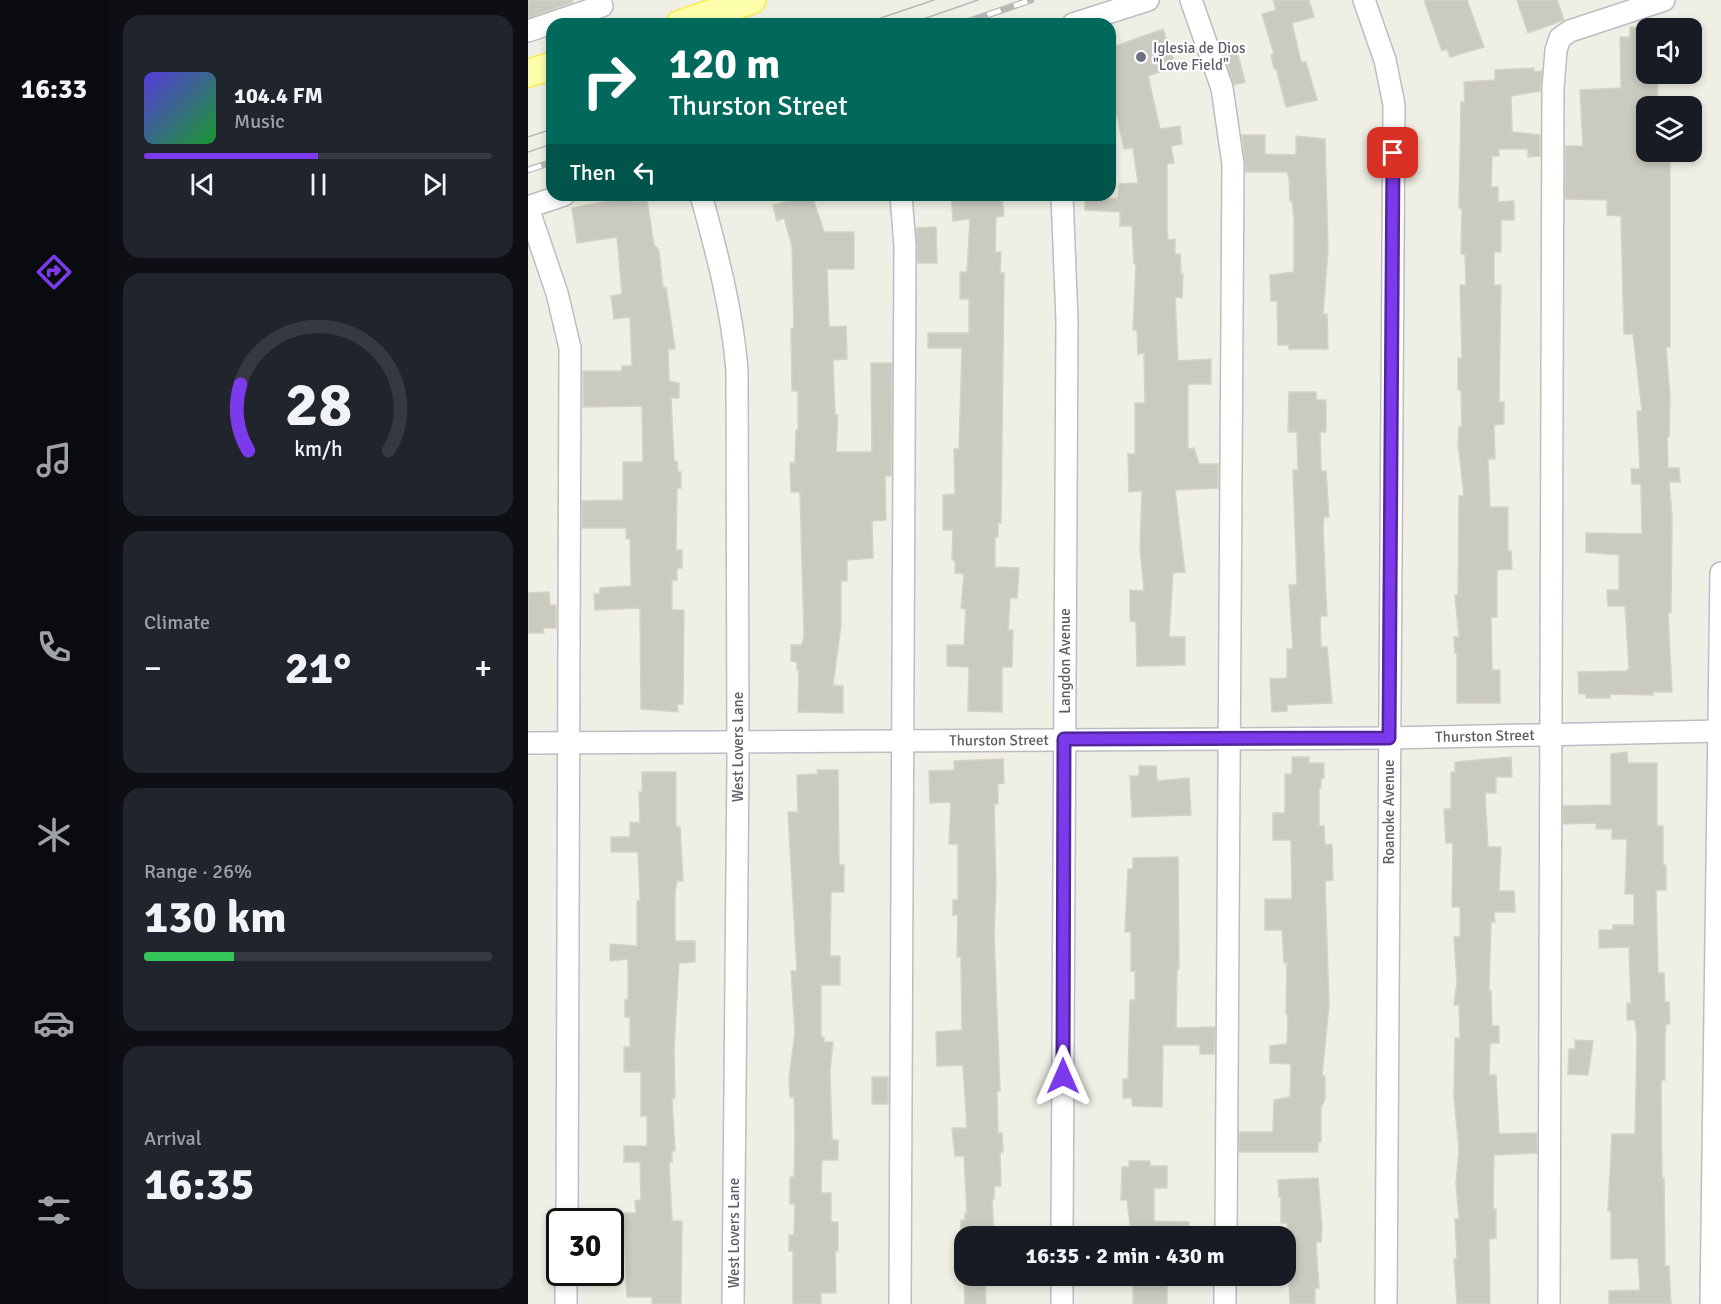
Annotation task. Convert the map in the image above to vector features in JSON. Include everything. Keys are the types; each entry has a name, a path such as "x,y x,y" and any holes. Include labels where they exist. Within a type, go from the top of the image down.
{"main road":[{"path":"696,18 740,2"},
{"path":"528,74 546,68"}],"street":[{"path":"566,18 602,6 599,0"},
{"path":"1092,18 1148,0"},
{"path":"1191,0 1222,88 1233,164 1226,1226"},
{"name":"Roanoke Avenue","path":"1364,0 1385,60 1394,105 1386,1304"},
{"path":"1549,1304 1553,101 1556,50 1560,38 1570,31 1664,0"},
{"path":"528,31 546,25"},
{"path":"546,201 528,207 557,293 570,348 567,1208"},
{"name":"West Lovers Lane","path":"703,201 724,278 734,333 738,742 734,1304"},
{"path":"900,1304 905,246 901,201"},
{"name":"Langdon Avenue","path":"1062,201 1067,320 1062,1226"},
{"path":"1710,1304 1721,573"},
{"name":"Thurston Street","path":"528,743 1389,738 1719,731"},
{"path":"566,1286 566,1304"},
{"path":"1062,1286 1062,1304"},
{"path":"1225,1286 1225,1304"}],"building":[{"path":"528,0 572,0 573,2 528,18"},
{"path":"1273,0 1309,0 1314,17 1292,23 1301,62 1306,62 1317,100 1286,107 1276,68 1274,69 1271,55 1274,54 1262,14 1276,10"},
{"path":"1424,0 1467,0 1484,47 1450,57 1447,49 1442,51"},
{"path":"1517,0 1557,0 1564,20 1528,33"},
{"path":"1630,27 1636,27 1636,84 1658,84 1657,96 1636,96 1636,162 1670,162 1670,347 1666,347 1670,397 1669,437 1667,437 1668,468 1679,468 1680,482 1669,482 1672,516 1671,612 1668,613 1672,692 1653,692 1653,695 1610,694 1610,698 1586,698 1586,694 1579,694 1578,672 1627,671 1629,668 1625,606 1608,606 1607,590 1619,590 1619,555 1586,552 1586,533 1642,534 1641,484 1632,484 1631,469 1640,469 1637,411 1642,411 1633,334 1624,334 1621,216 1607,215 1607,200 1565,199 1566,146 1583,146 1580,90 1621,88 1620,37 1630,37"},
{"path":"1163,29 1176,66 1148,76 1160,129 1180,126 1182,144 1171,146 1174,163 1167,164 1168,240 1175,239 1175,254 1180,254 1181,274 1183,274 1182,298 1175,297 1178,361 1211,359 1211,384 1188,384 1188,449 1194,448 1199,464 1218,464 1218,488 1175,490 1185,572 1173,573 1169,637 1185,637 1185,665 1137,666 1136,622 1130,621 1130,590 1144,591 1140,548 1142,491 1129,492 1128,454 1135,454 1135,403 1145,403 1144,353 1138,354 1137,330 1133,330 1136,264 1134,264 1132,226 1120,226 1120,212 1085,210 1085,201 1116,201 1119,184 1138,183 1133,148 1124,149 1116,111 1116,46"},
{"path":"1236,47 1245,82 1234,85 1222,50"},
{"path":"1534,68 1534,72 1542,71 1540,91 1511,96 1512,132 1540,135 1540,156 1528,157 1528,149 1499,149 1499,156 1492,156 1491,187 1498,187 1498,202 1514,201 1514,220 1501,220 1501,252 1494,252 1494,285 1501,285 1499,402 1504,402 1504,424 1494,425 1495,459 1488,459 1490,507 1508,507 1508,551 1511,551 1512,569 1497,570 1497,617 1491,617 1492,670 1500,670 1500,703 1457,703 1457,652 1455,653 1454,637 1459,637 1455,595 1458,595 1459,496 1464,496 1458,443 1459,427 1462,427 1461,390 1458,390 1458,358 1462,358 1460,285 1466,285 1465,254 1461,254 1462,208 1459,208 1461,102 1465,102 1464,82 1495,80 1495,70"},
{"path":"1242,135 1265,135 1265,154 1296,155 1296,136 1325,139 1328,250 1323,314 1327,314 1328,349 1289,349 1289,345 1278,345 1277,301 1271,301 1270,275 1294,272 1294,219 1289,178 1287,172 1246,172"},
{"path":"608,201 647,201 654,245 659,250 663,288 666,287 675,349 668,349 669,381 679,383 679,398 671,398 674,461 677,461 678,472 681,472 681,488 677,488 676,550 682,550 682,568 677,568 677,580 672,580 672,610 684,610 683,704 677,704 678,712 641,709 640,608 595,610 594,594 600,594 600,588 631,586 630,539 626,539 626,528 582,528 582,501 623,500 623,462 643,462 642,406 583,407 583,371 622,371 622,366 632,366 630,317 614,319 611,296 622,294 617,237 577,243 572,208"},
{"path":"789,201 814,201 824,232 854,232 854,269 827,269 829,327 846,326 847,359 833,360 835,415 838,415 836,452 872,452 871,363 892,363 891,476 885,476 886,520 872,521 873,558 847,560 847,581 841,581 841,625 833,685 843,686 843,713 798,712 799,670 797,670 797,662 791,661 791,645 802,645 804,636 800,492 791,492 790,463 795,463 796,430 798,430 798,391 792,391 791,329 794,328 792,246 784,218 777,221 773,205"},
{"path":"951,201 1002,201 1004,216 996,217 995,252 1001,252 1000,273 1004,273 1001,523 998,523 998,537 995,537 995,567 1019,568 1017,598 1010,598 1008,630 1013,630 1012,667 1002,667 1002,712 968,711 969,667 947,666 947,645 964,645 966,609 961,608 964,574 955,573 955,560 952,560 953,530 943,530 943,495 955,494 954,449 959,449 962,348 928,348 928,333 969,333 969,299 960,299 960,272 967,272 970,219 953,221"},
{"path":"936,227 937,263 918,263 916,228"},
{"path":"1289,392 1316,392 1316,400 1326,400 1326,432 1320,432 1321,471 1326,471 1329,517 1324,517 1323,528 1327,616 1320,616 1321,647 1327,647 1332,703 1287,705 1287,711 1272,712 1270,679 1287,678 1287,649 1293,649 1289,585 1297,585 1293,470 1298,470 1297,432 1288,432"},
{"path":"549,592 550,605 556,605 556,628 543,628 544,633 528,633 528,593"},
{"path":"1627,752 1628,763 1657,763 1657,826 1663,826 1663,865 1666,865 1666,890 1656,890 1658,973 1664,973 1665,1002 1669,1002 1670,1024 1666,1024 1665,1080 1661,1080 1665,1266 1669,1266 1671,1304 1609,1304 1609,1291 1640,1290 1638,1258 1611,1259 1611,1211 1608,1211 1612,1134 1635,1134 1637,1036 1635,1020 1627,1020 1627,1003 1631,1003 1629,947 1599,948 1599,930 1613,930 1613,925 1634,925 1634,894 1625,894 1627,839 1612,839 1612,829 1596,829 1596,823 1563,824 1563,806 1611,805 1611,754"},
{"path":"1292,757 1309,757 1309,763 1324,763 1324,778 1321,779 1321,788 1319,788 1319,826 1324,826 1325,845 1332,844 1333,880 1325,881 1329,1004 1322,1076 1325,1076 1325,1099 1321,1108 1321,1142 1318,1142 1318,1152 1239,1152 1239,1132 1273,1132 1274,1100 1290,1097 1291,1064 1270,1063 1270,1046 1287,1044 1287,963 1284,963 1282,930 1265,930 1265,899 1292,899 1291,840 1273,840 1273,813 1285,813 1285,774 1292,774"},
{"path":"1511,757 1512,777 1496,777 1496,793 1485,793 1488,847 1501,847 1499,891 1514,891 1515,912 1494,912 1495,922 1491,922 1489,991 1491,991 1492,1026 1499,1026 1499,1043 1490,1043 1489,1075 1496,1075 1499,1134 1537,1133 1537,1153 1494,1155 1493,1209 1496,1209 1496,1238 1489,1239 1490,1304 1457,1304 1454,1259 1457,1259 1455,1219 1459,1219 1456,1183 1459,1149 1454,1097 1455,1038 1460,1038 1459,1005 1454,1005 1457,982 1454,937 1460,937 1460,907 1452,907 1453,843 1446,843 1444,809 1451,809 1451,772 1455,772 1455,762"},
{"path":"1003,759 1004,783 998,784 998,804 994,804 996,886 994,934 1000,1091 997,1091 998,1133 1002,1133 1003,1152 1000,1152 1001,1186 994,1186 994,1199 992,1199 993,1226 961,1226 961,1220 965,1220 965,1213 967,1213 964,1156 955,1156 952,1128 967,1128 963,1065 937,1066 936,1032 962,1030 961,957 957,957 958,915 953,915 953,900 958,900 958,844 949,844 951,802 930,803 929,771 954,770 954,761"},
{"path":"1139,766 1156,766 1157,781 1189,778 1191,815 1132,817 1130,776 1139,776"},
{"path":"817,770 838,770 839,865 844,865 844,892 831,892 830,956 840,956 840,985 821,985 821,1037 824,1037 824,1042 833,1042 830,1072 832,1140 838,1140 838,1160 822,1160 821,1193 831,1193 831,1222 838,1222 838,1251 835,1251 836,1293 821,1293 821,1304 793,1304 793,1251 789,1251 789,1235 794,1235 795,1204 790,1204 790,1177 794,1177 795,1139 794,1097 790,1097 789,1079 795,1032 791,971 797,971 788,812 798,812 797,775 818,774"},
{"path":"642,772 676,772 676,827 680,827 683,881 677,881 675,892 675,941 695,941 695,962 679,963 674,1048 675,1098 672,1098 675,1151 672,1151 672,1162 669,1162 672,1221 682,1221 681,1304 652,1304 652,1297 627,1297 624,1213 636,1213 635,1201 641,1200 640,1162 624,1162 624,1146 647,1146 647,1116 641,1116 641,1072 624,1072 624,1047 630,1047 630,1017 625,1017 625,1000 628,1000 628,959 610,961 610,944 637,946 637,901 640,901 638,852 611,852 611,837 630,837 630,822 640,823 639,792 642,792"},
{"path":"1178,857 1179,969 1177,969 1176,1028 1215,1027 1214,1054 1200,1054 1200,1045 1163,1045 1162,1107 1132,1106 1132,1098 1123,1098 1123,1079 1128,1079 1130,1000 1135,1000 1135,971 1131,971 1131,932 1125,932 1128,869 1133,869 1133,858"},
{"path":"1575,1040 1593,1041 1588,1075 1568,1074 1569,1049 1575,1049"},
{"path":"872,1077 888,1077 888,1104 872,1104"},
{"path":"1129,1161 1150,1161 1150,1166 1167,1166 1167,1188 1154,1188 1154,1221 1189,1222 1189,1226 1130,1226 1127,1200 1121,1200 1122,1167 1129,1167"},
{"path":"1318,1178 1322,1228 1321,1242 1316,1242 1319,1288 1315,1288 1315,1304 1290,1304 1289,1286 1296,1286 1296,1226 1281,1223 1281,1197 1279,1197 1278,1180"},
{"path":"964,1286 985,1286 986,1304 965,1304"},
{"path":"1133,1286 1167,1286 1167,1304 1133,1304"}],"tram line":[{"path":"881,18 934,0"},
{"path":"926,18 978,0"},
{"path":"528,137 546,131"},
{"path":"528,152 546,146"}],"railway":[{"path":"978,18 1031,0"},
{"path":"528,170 546,164"}],"place":[{"name":"Iglesia de Dios \"Love Field\"","path":"1141,57"}],"route":[{"path":"1063,1076 1064,739 1389,738 1393,153"}]}
